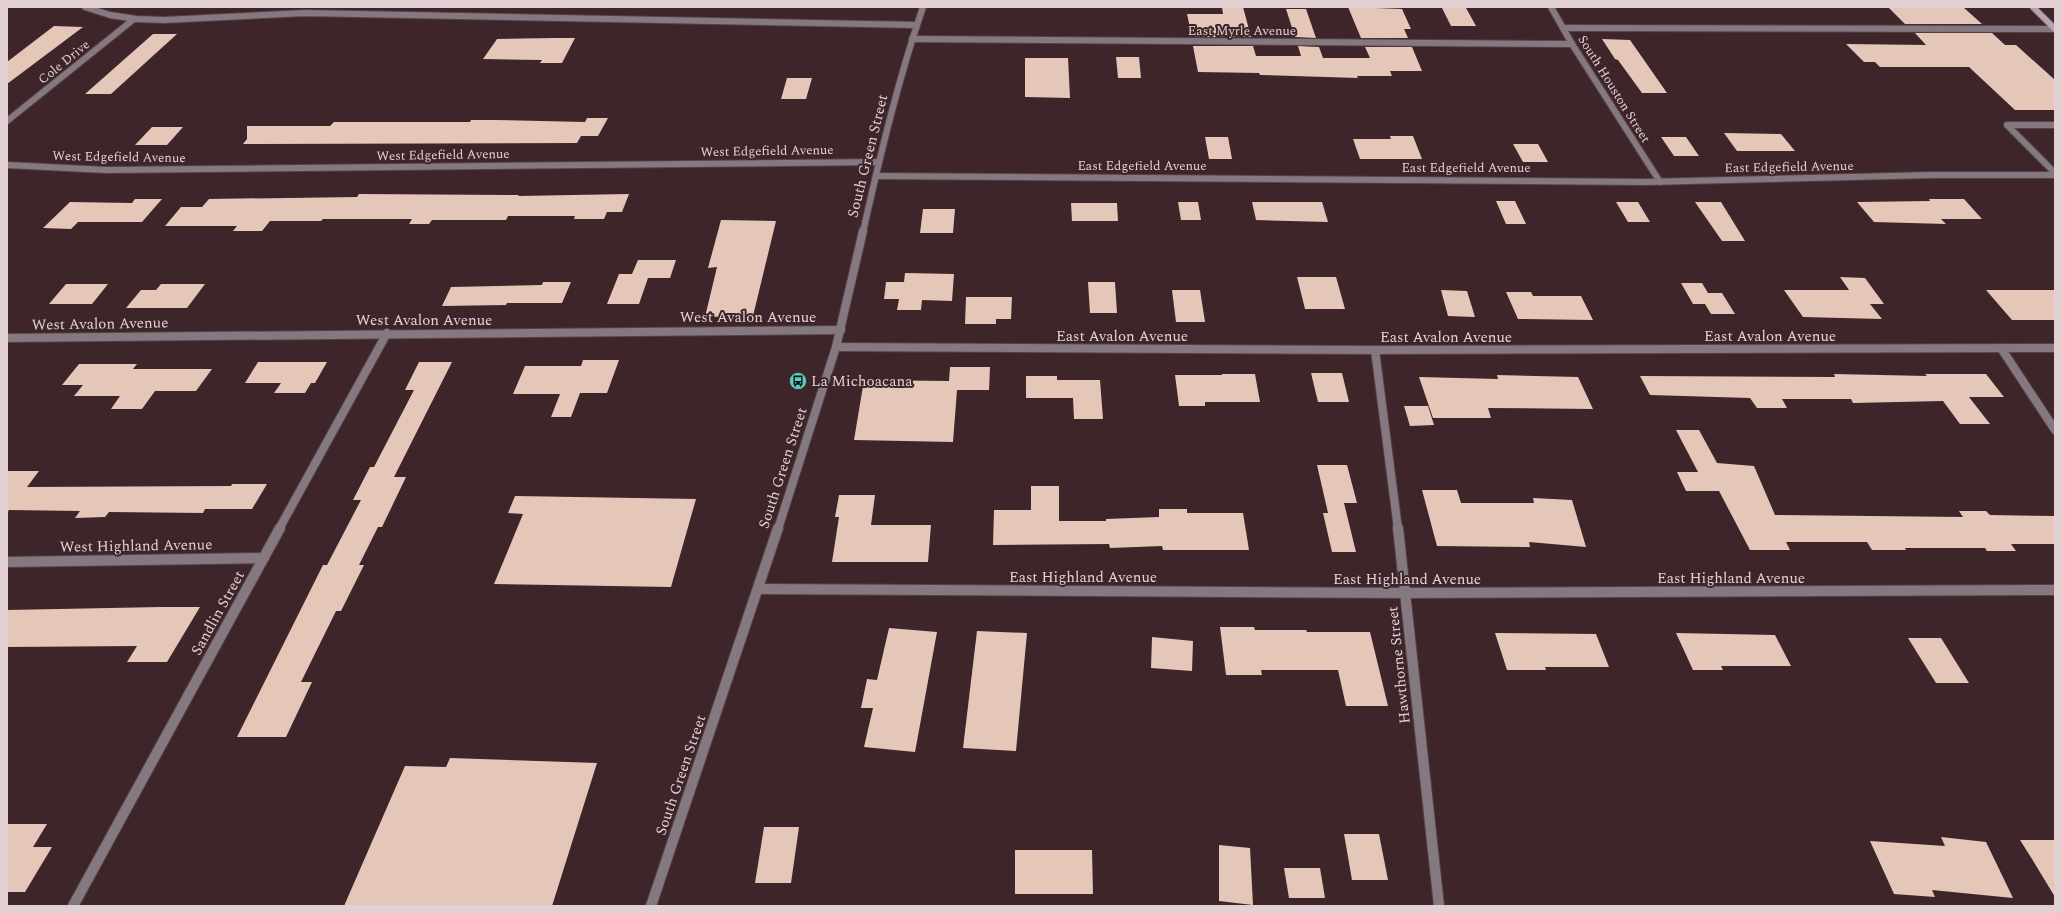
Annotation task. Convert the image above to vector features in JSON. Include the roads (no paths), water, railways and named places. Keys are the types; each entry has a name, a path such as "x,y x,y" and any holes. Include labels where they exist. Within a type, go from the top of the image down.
{"main road":[{"path":"2032,7 2055,29"}],"street":[{"path":"85,7 101,14 134,19 204,18 306,13 916,25"},
{"name":"South Green Street","path":"651,906 759,589 836,347 879,162 912,39 923,7"},
{"name":"South Houston Street","path":"1551,7 1572,44 1660,182"},
{"name":"Cole Drive","path":"7,121 134,19"},
{"path":"1564,28 2055,29"},
{"name":"East Myrle Avenue","path":"912,39 1572,44"},
{"path":"2055,125 2007,125 2055,174"},
{"name":"West Edgefield Avenue","path":"7,165 106,170 879,162"},
{"name":"East Edgefield Avenue","path":"876,176 1660,182 1932,175 2055,174"},
{"name":"West Avalon Avenue","path":"7,338 387,333 841,330"},
{"name":"Sandlin Street","path":"74,906 387,333"},
{"name":"East Avalon Avenue","path":"836,347 1375,350 2055,348"},
{"path":"2001,348 2055,430"},
{"name":"Hawthorne Street","path":"1375,350 1406,593 1439,906"},
{"name":"West Highland Avenue","path":"7,562 264,558"},
{"name":"East Highland Avenue","path":"759,589 1406,593 2055,590"}],"place":[{"name":"La Michoacana","path":"798,381"}]}
